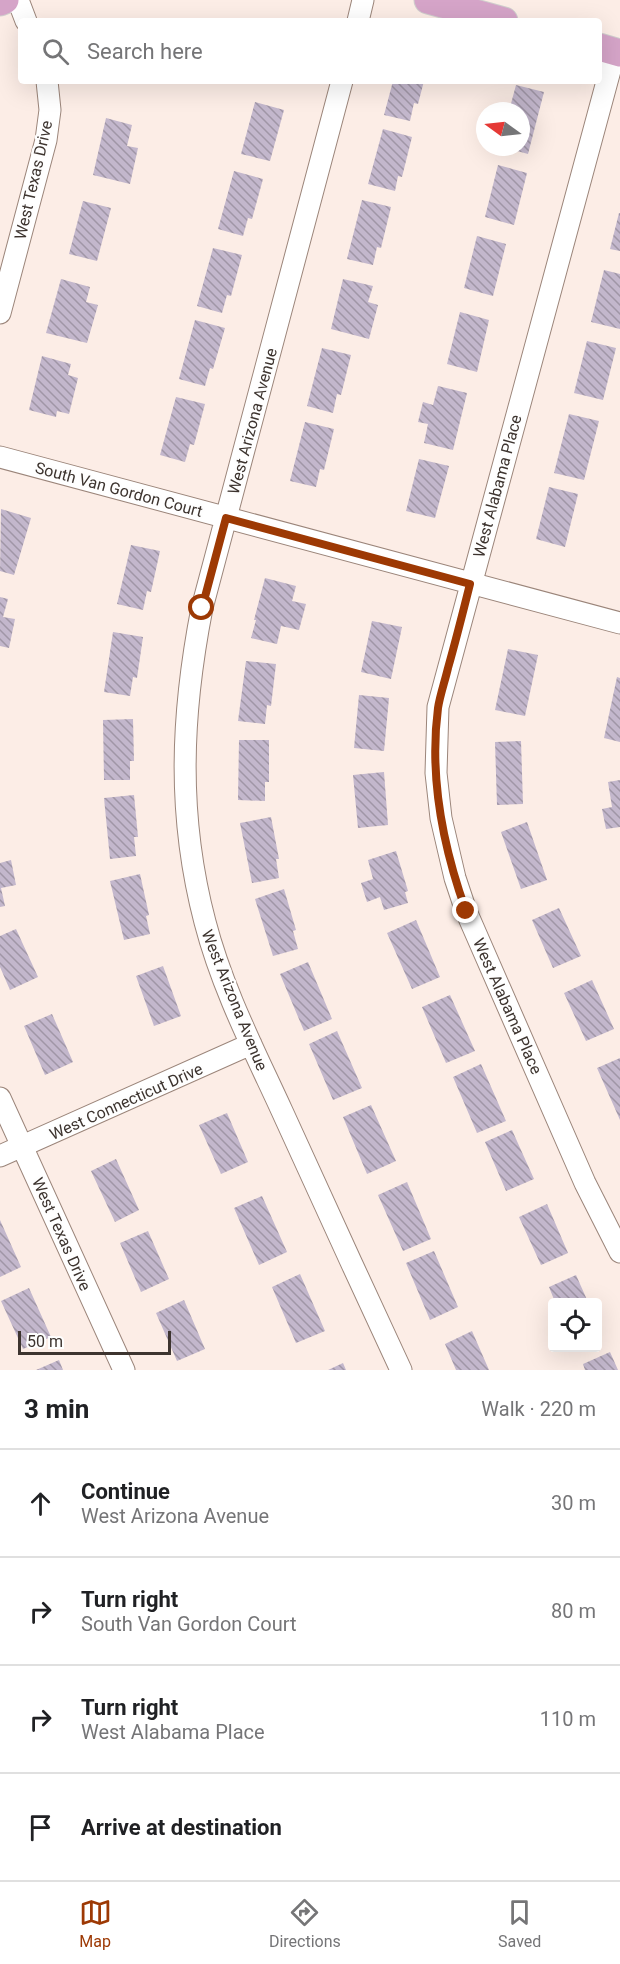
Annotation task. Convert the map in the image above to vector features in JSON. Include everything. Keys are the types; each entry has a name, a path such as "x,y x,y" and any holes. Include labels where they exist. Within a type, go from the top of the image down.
{"main road":[{"path":"0,2 5,0"},
{"path":"428,0 493,18"}],"street":[{"path":"18,0 25,18"},
{"path":"359,18 363,0"},
{"name":"West Alabama Place","path":"611,51 438,707 436,772 447,851 466,911 585,1183 620,1252"},
{"name":"West Texas Drive","path":"0,313 46,140 50,110 47,84"},
{"name":"West Arizona Avenue","path":"341,84 202,608 193,653 185,728 186,805 194,868 205,923 229,992 401,1370"},
{"name":"South Van Gordon Court","path":"0,458 620,623"},
{"name":"West Connecticut Drive","path":"0,1156 251,1044"},
{"name":"West Texas Drive","path":"0,1098 124,1370"}],"building":[{"path":"392,84 423,84 418,104 414,103 410,121 384,115"},
{"path":"516,85 544,92 530,146 530,102 511,102"},
{"path":"255,102 284,110 270,161 241,154"},
{"path":"106,118 132,125 127,146 138,148 130,184 93,175"},
{"path":"383,129 412,137 402,177 398,176 395,191 368,184"},
{"path":"498,165 527,173 514,225 485,217"},
{"path":"234,171 263,179 252,219 248,218 243,236 218,229"},
{"path":"362,200 391,207 381,248 377,247 373,265 347,259"},
{"path":"83,201 111,208 97,261 69,254"},
{"path":"620,213 620,251 610,249"},
{"path":"477,236 506,244 493,296 464,288"},
{"path":"213,248 242,255 231,296 227,295 222,313 197,306"},
{"path":"604,270 620,274 620,329 591,322"},
{"path":"61,279 90,287 86,302 98,305 87,343 46,333"},
{"path":"343,279 373,286 368,302 378,305 369,339 331,329"},
{"path":"460,312 489,320 477,372 447,364"},
{"path":"195,320 225,328 213,369 210,368 205,386 179,379"},
{"path":"587,341 616,348 603,400 574,393"},
{"path":"322,348 351,355 341,395 337,394 333,413 307,406"},
{"path":"42,356 71,364 68,375 78,378 69,414 57,411 56,417 29,410"},
{"path":"438,386 467,393 453,450 424,443 428,424 418,422 423,402 433,405"},
{"path":"176,397 205,404 194,445 190,444 185,462 160,455"},
{"path":"569,414 599,421 584,480 554,473"},
{"path":"305,422 334,429 324,470 320,469 316,487 290,481"},
{"path":"419,459 449,466 435,518 406,511"},
{"path":"549,487 578,494 565,547 536,539"},
{"path":"1,509 31,518 14,575 0,571"},
{"path":"131,545 160,551 151,592 147,591 143,610 117,604"},
{"path":"265,578 296,586 292,601 306,604 299,630 281,626 277,644 251,638"},
{"path":"0,597 8,599 3,617 15,619 9,648 0,646"},
{"path":"372,621 402,627 391,679 361,672"},
{"path":"113,632 143,637 137,678 133,677 130,696 104,692"},
{"path":"508,649 538,655 525,716 495,710"},
{"path":"246,661 276,664 271,706 267,705 265,724 238,721"},
{"path":"617,677 620,678 620,742 604,738"},
{"path":"359,695 389,698 384,751 354,748"},
{"path":"133,719 134,761 130,761 130,780 104,780 103,720"},
{"path":"239,740 269,740 269,782 265,782 265,801 238,800"},
{"path":"521,741 523,804 497,805 495,742"},
{"path":"384,772 388,825 358,828 353,775"},
{"path":"620,780 620,827 606,829 602,809 612,807 608,782"},
{"path":"134,795 138,837 134,837 136,856 110,859 104,798"},
{"path":"271,817 279,859 276,859 279,878 252,883 240,823"},
{"path":"527,822 547,880 521,889 501,832"},
{"path":"396,851 408,891 405,892 408,903 384,910 380,897 367,902 361,883 373,879 368,860"},
{"path":"11,860 16,885 1,888 5,906 0,907 0,863"},
{"path":"140,874 149,915 146,916 150,934 124,940 110,881"},
{"path":"284,889 296,930 293,931 298,949 273,956 255,899"},
{"path":"559,908 581,956 553,968 532,920"},
{"path":"416,920 440,977 412,989 387,933"},
{"path":"16,929 38,977 10,990 0,967 0,936"},
{"path":"308,962 332,1019 304,1031 280,974"},
{"path":"163,966 181,1016 154,1026 136,976"},
{"path":"592,980 614,1029 586,1041 564,993"},
{"path":"450,995 475,1051 446,1063 422,1007"},
{"path":"52,1014 73,1062 45,1075 24,1026"},
{"path":"337,1031 362,1088 333,1100 309,1044"},
{"path":"620,1058 620,1120 597,1068"},
{"path":"481,1064 506,1121 477,1133 453,1077"},
{"path":"371,1105 396,1161 367,1174 343,1117"},
{"path":"227,1113 248,1162 221,1174 199,1125"},
{"path":"512,1130 534,1179 506,1191 485,1142"},
{"path":"116,1159 139,1210 115,1222 91,1171"},
{"path":"407,1182 431,1239 403,1251 378,1195"},
{"path":"262,1196 287,1252 259,1265 234,1208"},
{"path":"547,1204 568,1253 541,1265 519,1217"},
{"path":"0,1220 21,1267 0,1277"},
{"path":"148,1231 169,1279 141,1292 120,1243"},
{"path":"434,1251 458,1307 430,1320 406,1263"},
{"path":"300,1274 325,1331 296,1343 272,1287"},
{"path":"576,1275 586,1298 553,1298 549,1287"},
{"path":"29,1288 51,1337 23,1349 1,1301"},
{"path":"184,1300 205,1349 177,1361 156,1313"},
{"path":"472,1331 489,1370 456,1370 445,1344"},
{"path":"610,1352 618,1370 585,1370 583,1364"},
{"path":"59,1360 63,1370 36,1370"},
{"path":"343,1363 346,1370 328,1370"}],"route":[{"path":"202,608 226,518 470,584 438,707 436,772 447,851 466,911"}]}
